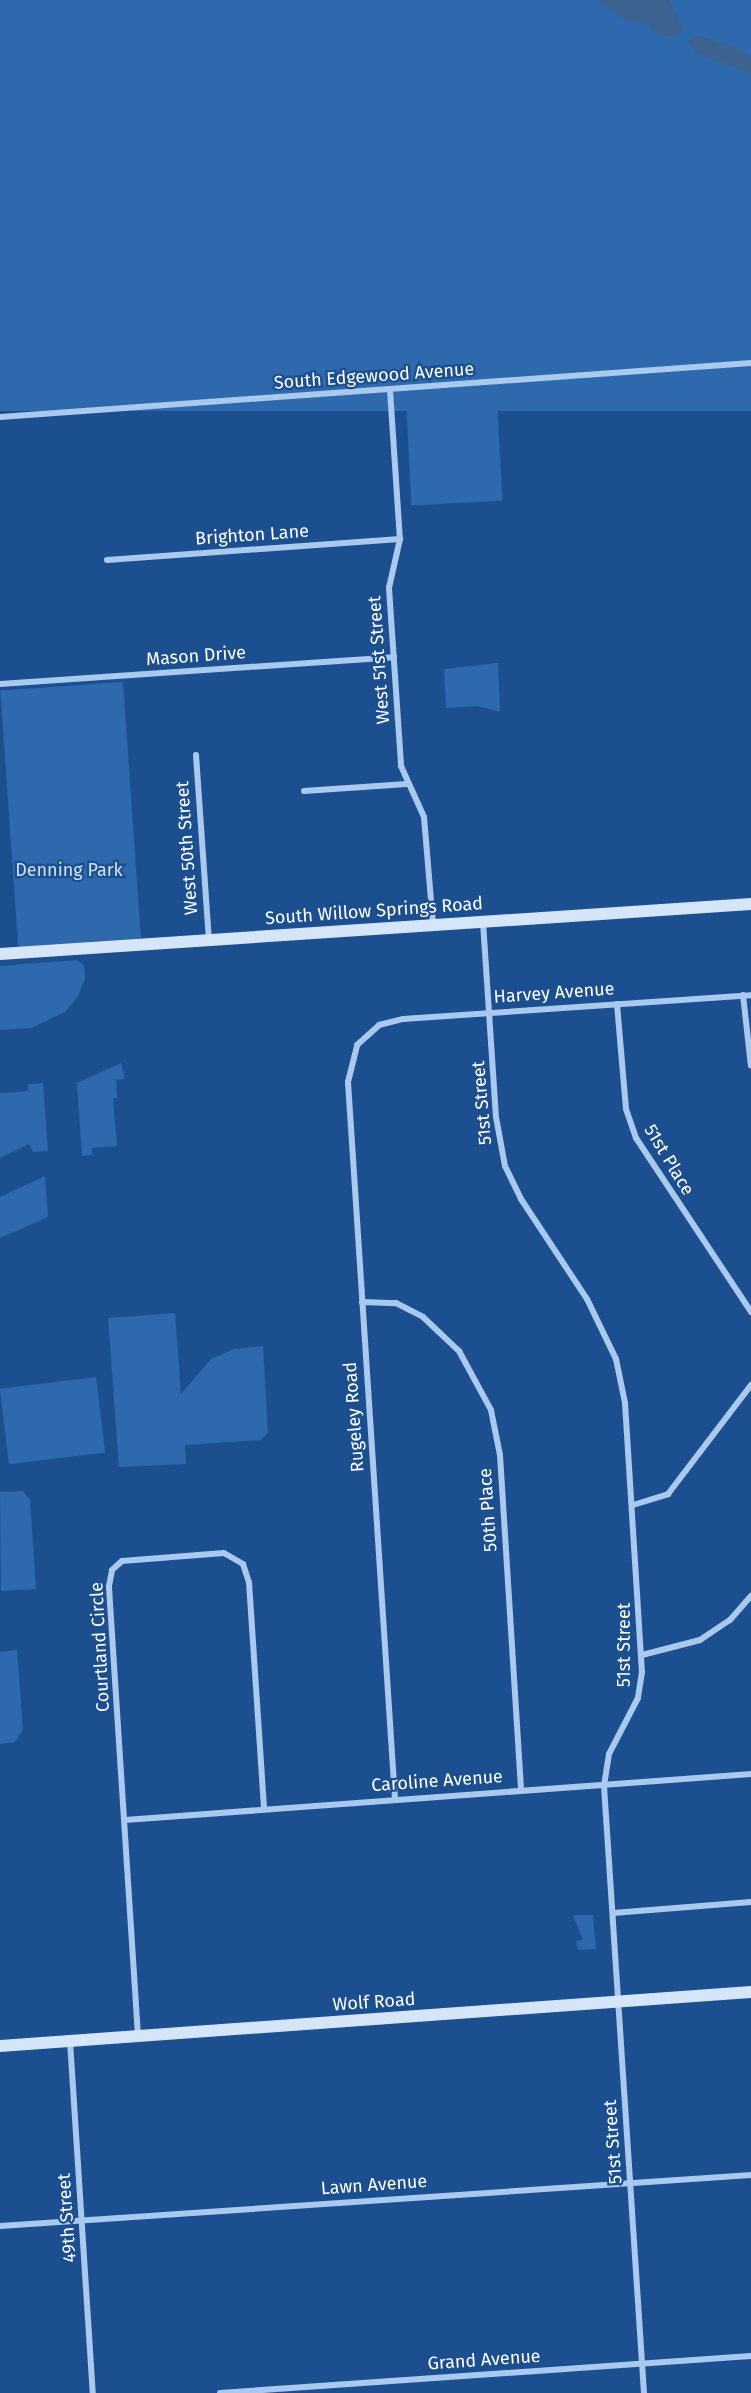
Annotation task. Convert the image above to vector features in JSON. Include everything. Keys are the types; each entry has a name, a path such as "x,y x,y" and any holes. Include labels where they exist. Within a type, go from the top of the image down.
{"street":[{"name":"South Edgewood Avenue","path":"0,417 751,363"},
{"name":"West 51st Street","path":"390,390 400,539 389,576 401,766 424,816 434,925"},
{"name":"Brighton Lane","path":"107,560 400,539"},
{"name":"Mason Drive","path":"0,684 394,657"},
{"name":"West 50th Street","path":"196,755 208,940"},
{"path":"304,791 408,784"},
{"name":"South Willow Springs Road","path":"0,954 751,904"},
{"name":"51st Street","path":"483,922 498,1137 505,1166 521,1199 587,1299 616,1359 625,1403 642,1655 638,1698 613,1741 604,1786 644,2393"},
{"path":"747,995 751,1066"},
{"name":"Harvey Avenue","path":"364,1036 390,1021 747,995"},
{"name":"51st Place","path":"617,1004 626,1109 636,1138 751,1312"},
{"name":"Rugeley Road","path":"364,1036 352,1056 348,1082 395,1799"},
{"name":"50th Place","path":"362,1302 396,1303 423,1317 459,1351 491,1410 500,1455 521,1790"},
{"path":"633,1505 668,1494 751,1385"},
{"name":"Courtland Circle","path":"138,2037 109,1586 112,1570 130,1559 224,1552 243,1564 249,1582 264,1809"},
{"path":"642,1655 700,1640 730,1620 751,1596"},
{"name":"Caroline Avenue","path":"125,1820 751,1774"},
{"path":"613,1913 751,1902"},
{"name":"Wolf Road","path":"0,2046 618,2004 751,1992"},
{"name":"49th Street","path":"70,2041 93,2393"},
{"name":"Lawn Avenue","path":"0,2226 751,2175"},
{"name":"Grand Avenue","path":"220,2393 751,2356"}],"green space":[{"path":"0,0 751,0 751,411 0,411"},
{"path":"497,398 502,501 412,506 406,403"},
{"path":"498,663 500,712 478,706 446,708 444,669"},
{"name":"Denning Park","path":"123,682 141,938 18,947 0,691"},
{"path":"76,960 84,965 85,979 77,998 65,1012 31,1028 0,1030 0,966"},
{"path":"121,1063 125,1079 116,1080 117,1098 113,1098 117,1146 92,1148 92,1155 82,1156 77,1083"},
{"path":"43,1083 48,1151 33,1152 29,1144 0,1158 0,1093 28,1091 28,1084"},
{"path":"45,1176 48,1217 0,1238 0,1197"},
{"path":"175,1313 181,1394 211,1359 234,1349 263,1346 268,1432 261,1440 185,1445 186,1464 119,1467 108,1318"},
{"path":"96,1377 105,1452 9,1464 0,1389"},
{"path":"23,1491 30,1500 36,1589 1,1591 0,1492"},
{"path":"17,1650 23,1730 15,1742 0,1744 0,1652"},
{"path":"573,1915 593,1915 596,1949 578,1950 576,1941 583,1940"}],"shaded area":[{"path":"598,0 669,0 683,30 675,37 654,33 647,23 625,20"},
{"path":"697,35 735,47 751,58 751,74 697,53 688,43 691,37"}]}
